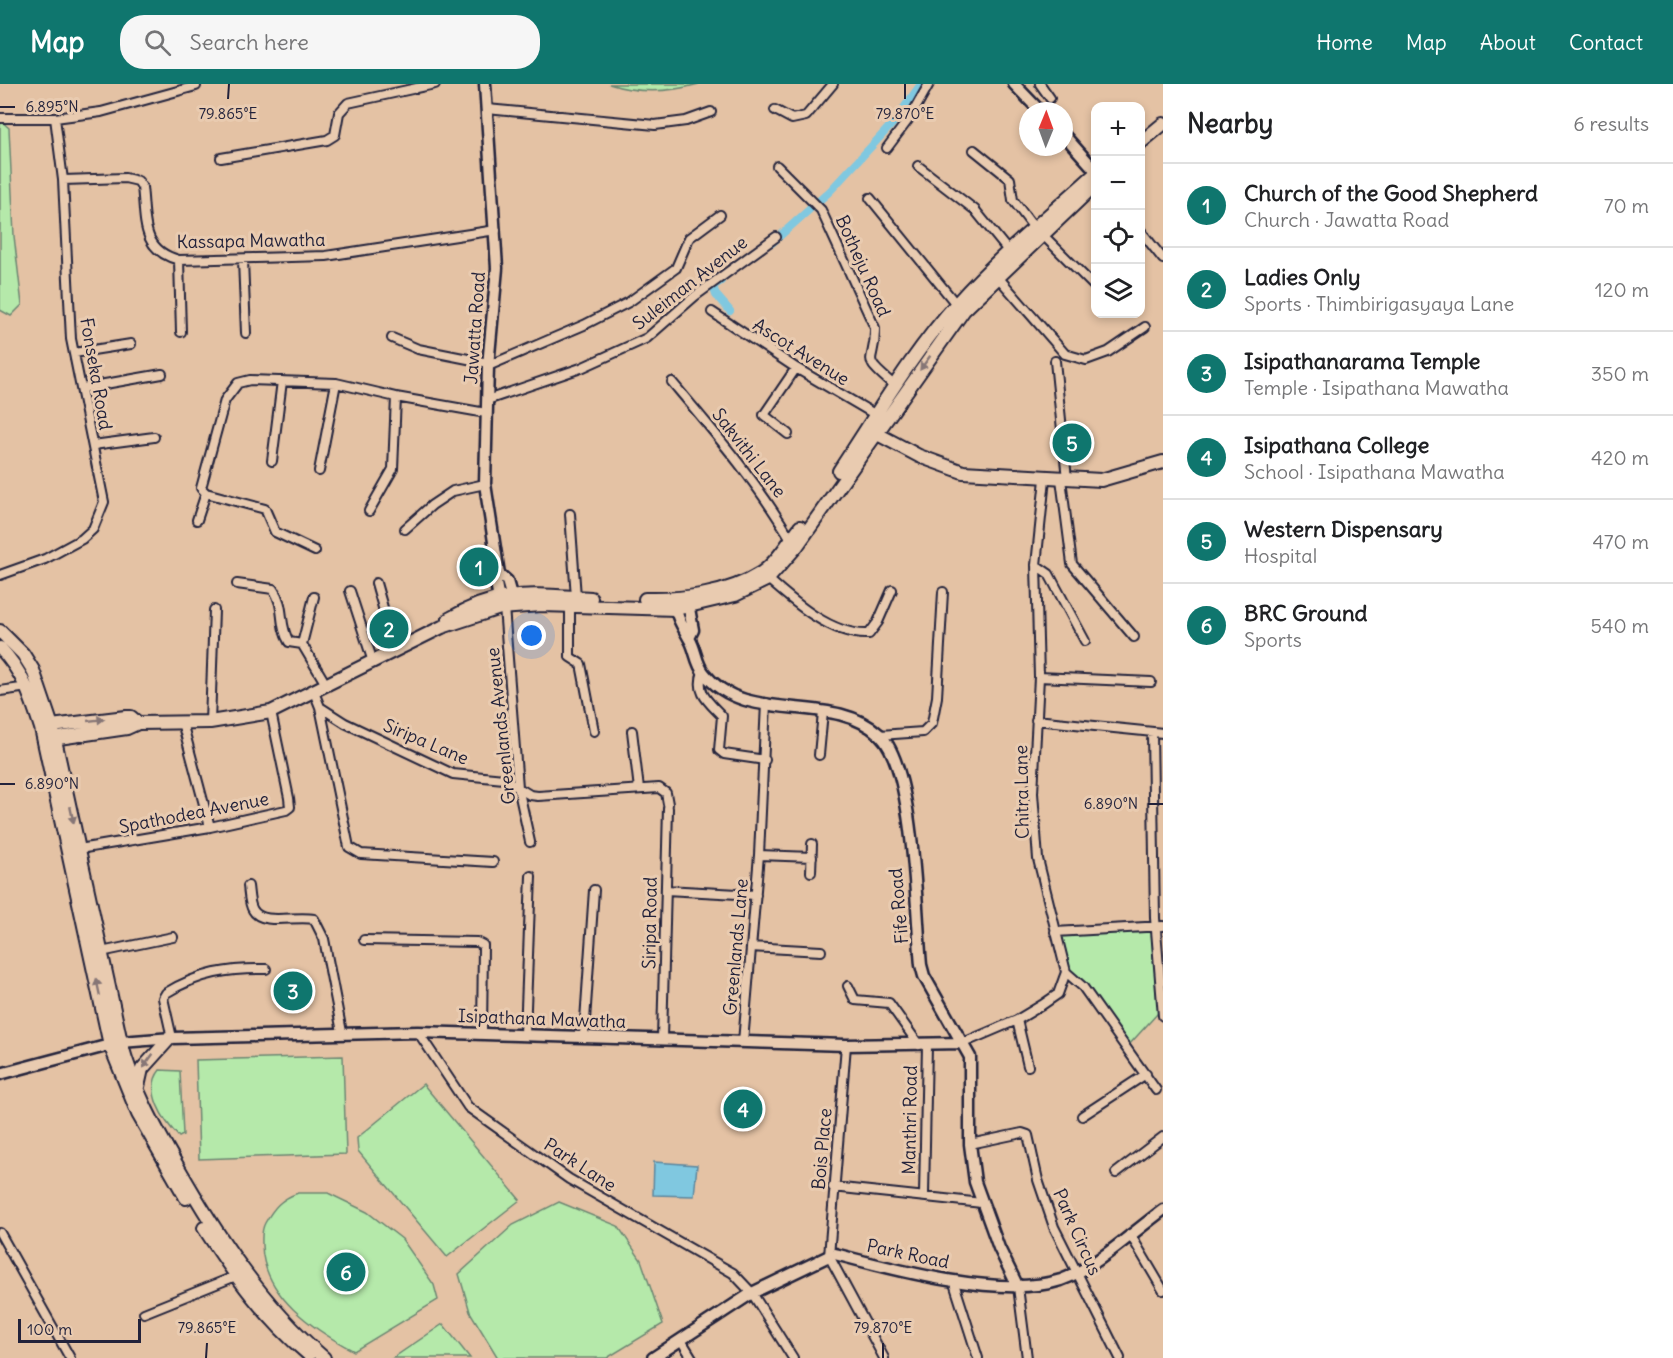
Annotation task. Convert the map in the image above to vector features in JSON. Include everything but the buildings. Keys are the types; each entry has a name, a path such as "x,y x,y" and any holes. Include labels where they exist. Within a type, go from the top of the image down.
{"main road":[{"name":"Jawatta Road","path":"485,84 496,230 496,268 488,364 485,484 499,574 507,581 506,602"},
{"path":"1014,84 1031,102"},
{"path":"1145,129 1163,114"},
{"path":"1145,139 1163,124"},
{"path":"1073,146 1091,167"},
{"path":"48,733 126,717 131,717 138,723 210,722 271,712 442,627 506,602 681,603 735,595 768,579 871,431 964,310 1091,176"},
{"path":"871,431 876,416 895,386 956,304 1009,252 1091,187"},
{"path":"871,431 919,456 963,472 1101,480 1163,462"},
{"path":"681,603 732,586 761,573 794,543"},
{"path":"681,603 693,630 689,638 703,672 726,693 742,700 823,712 862,724 880,735"},
{"path":"0,631 23,654 33,670 124,1084 156,1148 236,1276 280,1331 312,1358"},
{"path":"0,648 16,665 48,733 79,849 101,952 116,1043 136,1091 217,1233 271,1307 324,1358"},
{"name":"Fife Road","path":"880,735 896,764 906,805 921,965 940,1007 970,1057 970,1144 975,1182 1018,1287"},
{"name":"Isipathana Mawatha","path":"0,1074 116,1043 171,1038 342,1032 584,1035 846,1045 963,1043"},
{"path":"136,1091 142,1069 157,1049 171,1038"},
{"name":"Park Road","path":"829,1256 835,1254 953,1280 1018,1287 1061,1280 1163,1210"},
{"path":"653,1358 752,1293 829,1256"}],"street":[{"path":"221,158 327,140 335,135 339,113 348,103 435,84"},
{"path":"775,110 792,119 806,116 833,84"},
{"path":"887,148 911,116 929,84"},
{"path":"1040,84 1050,98"},
{"path":"0,118 55,118 100,112 196,86"},
{"path":"487,109 655,125 686,121 711,112"},
{"name":"Fonseka Road","path":"0,575 45,559 82,539 93,529 104,502 74,353 63,180 55,118"},
{"path":"974,150 1010,179 1013,200 1038,231 1091,284"},
{"name":"Botheju Road","path":"777,166 811,197 821,210 875,328 875,338 869,356 871,364 895,386"},
{"path":"918,166 975,210 1009,252"},
{"name":"Kassapa Mawatha","path":"63,180 125,178 138,181 142,187 148,238 152,246 169,258 179,260 326,256 496,230"},
{"path":"870,198 956,304"},
{"path":"392,338 418,349 488,364 584,325 629,302 676,268 689,238 720,215"},
{"path":"1145,236 1163,259"},
{"name":"Suleiman Avenue","path":"487,400 582,369 646,338 695,296 776,237"},
{"path":"179,260 181,332"},
{"path":"243,260 246,333"},
{"path":"997,276 1065,354 1086,360 1108,352 1145,327"},
{"name":"Ascot Avenue","path":"712,312 796,368 876,416"},
{"path":"74,353 131,344"},
{"path":"1055,362 1072,564 1134,637"},
{"path":"788,434 765,418 765,412 796,368"},
{"path":"82,388 162,374"},
{"path":"315,551 274,532 265,509 206,493 200,485 225,400 238,383 250,380 336,383 396,398 486,413"},
{"path":"272,461 282,381"},
{"name":"Sakvithi Lane","path":"672,382 751,476 794,543"},
{"path":"319,471 336,383"},
{"path":"369,511 393,469 396,398"},
{"path":"93,445 154,437"},
{"name":"Chitra Lane","path":"1045,478 1036,565 1039,676 1033,793 1038,858 1066,972"},
{"path":"405,529 432,505 453,491 485,484"},
{"path":"197,520 206,493"},
{"path":"570,514 573,602 570,654 571,659 582,664 594,731"},
{"path":"1036,565 1049,574 1085,641"},
{"path":"768,579 819,617 843,631 857,634 869,634 878,622 892,590"},
{"path":"376,583 394,650"},
{"path":"237,584 273,589 281,601 284,633 289,642 302,644"},
{"path":"350,591 373,662"},
{"path":"880,735 923,732 932,723 937,697 943,592"},
{"path":"314,597 302,644 327,686"},
{"name":"Greenlands Avenue","path":"506,602 518,787 530,842"},
{"path":"210,722 214,610"},
{"path":"703,672 698,684 701,693 722,716 719,750 724,754 765,759"},
{"path":"1039,676 1151,682"},
{"path":"0,691 28,687"},
{"path":"314,692 320,707 348,847 361,854 494,862"},
{"name":"Greenlands Lane","path":"743,1042 759,855 766,704"},
{"name":"Siripa Lane","path":"320,707 345,723 453,774 504,779 530,795 659,788 666,793"},
{"name":"Spathodea Avenue","path":"79,849 210,827 286,810 290,807 271,712"},
{"path":"819,755 823,712"},
{"path":"1036,720 1163,733"},
{"path":"182,722 210,827"},
{"path":"632,731 639,789"},
{"path":"1152,733 1163,1016"},
{"name":"Siripa Road","path":"662,1039 668,806 666,793"},
{"path":"811,872 812,844"},
{"path":"759,855 812,857"},
{"path":"525,1034 531,876"},
{"path":"248,886 253,910 267,921 300,916 314,919 324,939 342,1032"},
{"path":"584,1035 594,890"},
{"path":"666,890 756,895"},
{"path":"1055,932 1159,926"},
{"path":"101,952 173,937"},
{"path":"364,940 477,942 483,945 483,1033"},
{"path":"751,946 821,951"},
{"path":"171,1038 163,998 166,993 207,974 235,968 266,969"},
{"path":"963,1043 1017,1020 1058,994 1066,972 1083,987 1156,1090"},
{"path":"848,986 855,1000 889,1003 923,1045"},
{"path":"1017,1020 1028,1066"},
{"name":"Park Lane","path":"418,1032 468,1107 569,1179 733,1273 752,1293 793,1358"},
{"name":"Bois Place","path":"829,1256 846,1045"},
{"name":"Manthri Road","path":"923,1045 924,1195"},
{"path":"1082,1116 1146,1074"},
{"name":"Park Circus","path":"970,1144 1022,1133 1028,1135 1038,1180 1051,1218 1120,1358"},
{"path":"1116,1173 1163,1137"},
{"path":"833,1187 982,1203"},
{"path":"0,1233 70,1358"},
{"path":"1130,1234 1163,1290"},
{"path":"829,1256 884,1358"},
{"path":"144,1313 236,1276"},
{"path":"953,1280 978,1358"},
{"path":"1018,1287 1027,1358"},
{"path":"681,1340 692,1358"}],"green space":[{"path":"609,84 699,84 677,89 643,91"},
{"path":"0,120 9,128 14,236 22,305 11,316 0,310"},
{"path":"1151,929 1158,1013 1127,1047 1083,986 1065,979 1057,934"},
{"path":"343,1056 346,1154 199,1159 196,1060"},
{"path":"160,1070 180,1071 183,1135 179,1137 167,1123 157,1105 154,1087 155,1078"},
{"path":"423,1084 520,1200 447,1257 358,1151 357,1138"},
{"path":"298,1193 328,1193 367,1212 402,1239 434,1285 438,1300 354,1351 308,1322 293,1309 271,1280 262,1245 263,1228 272,1212 282,1201"},
{"path":"559,1202 618,1226 641,1260 663,1324 607,1358 498,1358 470,1312 459,1274 513,1225"},
{"path":"443,1324 470,1358 393,1358"}],"water":[{"path":"654,1162 697,1165 694,1196 653,1195"}],"waterway":[{"path":"772,243 830,191 893,123 921,84"},
{"path":"721,281 713,286 716,295 730,311"}],"place":[{"name":"Western Dispensary","path":"1072,443"},
{"name":"Church of the Good Shepherd","path":"479,567"},
{"name":"Ladies Only","path":"389,629"},
{"name":"Isipathanarama Temple","path":"293,991"},
{"name":"Isipathana College","path":"743,1109"},
{"name":"BRC Ground","path":"346,1272"}]}
